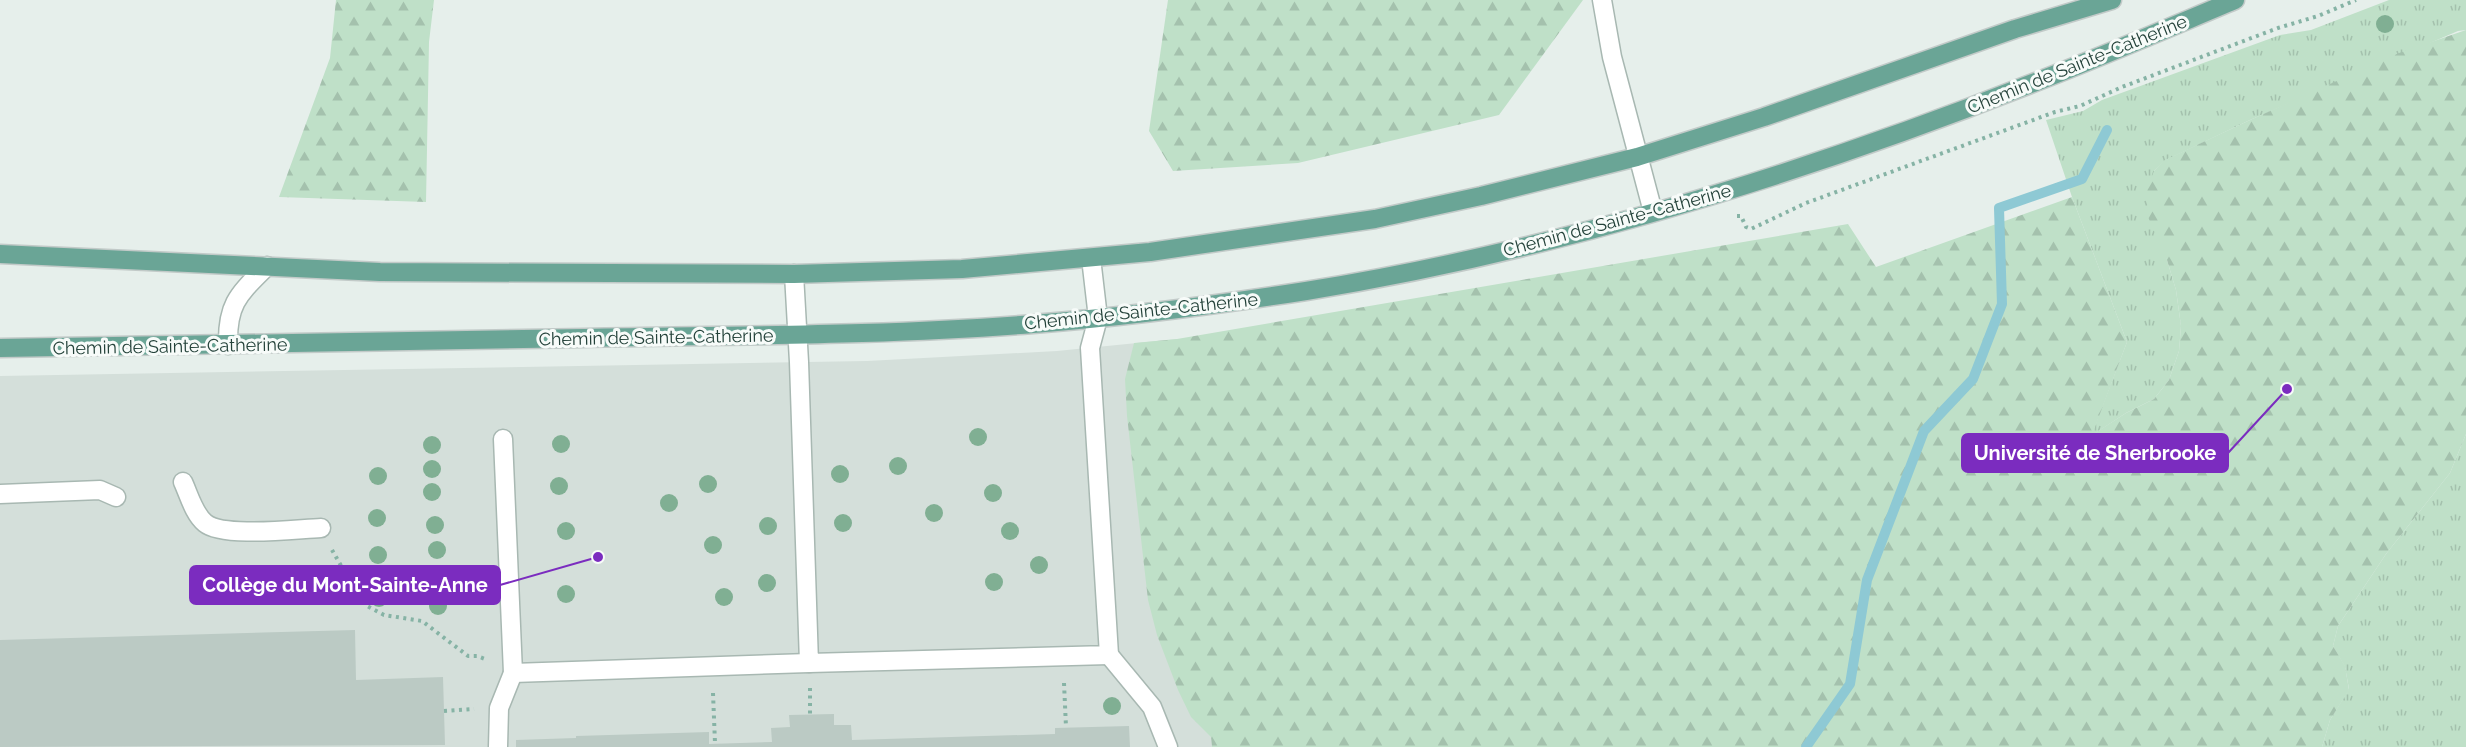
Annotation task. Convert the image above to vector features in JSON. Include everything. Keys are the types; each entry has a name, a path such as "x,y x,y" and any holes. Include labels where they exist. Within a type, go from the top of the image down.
{"main road":[{"path":"0,254 415,273 794,274 930,271 1091,258 1223,242 1375,219 1637,158 1764,117 2016,29 2112,0"},
{"name":"Chemin de Sainte-Catherine","path":"0,348 798,334 977,328 1098,318 1289,294 1391,276 1517,249 1653,212 1810,164 2034,83 2235,0"}],"lane":[{"path":"1602,0 1612,57 1653,212"},
{"path":"1091,258 1098,318 1090,348 1108,655 1152,707 1168,747"},
{"path":"228,345 228,319 232,307 246,287 267,266"},
{"path":"794,274 809,663"},
{"path":"492,744 499,708 513,673 503,439"},
{"path":"183,482 201,518 216,528 236,531 321,528"},
{"path":"0,494 100,490 116,497"},
{"path":"513,673 1108,655"}],"path":[{"name":"Chemin de Sainte-Catherine","path":"1740,216 1746,227 1751,229 1806,203 2055,112 2080,106 2122,87 2356,0"},
{"path":"338,563 367,606 384,615 422,621 468,656"},
{"path":"713,666 715,743"},
{"path":"810,687 810,714"},
{"path":"444,711 469,709"},
{"path":"1065,715 1066,727"}],"shaded area":[{"path":"1177,339 1212,747 0,747 0,376 867,361 1057,351"}],"green space":[{"path":"336,0 434,0 429,42 426,202 279,197 330,58"},
{"path":"1168,0 1583,0 1499,115 1298,163 1173,171 1149,131"},
{"path":"2389,0 2466,0 2466,30 2458,31 2250,120 2166,160 2154,171 2167,260 2176,290 2181,326 2179,351 2169,380 2154,399 2126,413 2091,436 2127,342 2072,197 2046,120 2083,111 2102,100 2280,35 2311,30"},
{"path":"2466,30 2466,434 2450,473 2386,554 2338,626 2333,646 2345,666 2349,690 2330,720 2322,747 1212,747 1211,737 1191,717 1157,635 1148,600 1127,416 1125,379 1134,343 1177,339 1848,224 1876,267 2072,197 2127,342 2092,435 2126,413 2154,399 2169,380 2179,351 2181,326 2176,290 2167,260 2148,217 2147,189 2154,171 2165,160 2250,120 2399,53"},
{"path":"2466,434 2466,747 2322,747 2330,720 2349,689 2345,667 2333,646 2338,626 2386,554 2450,473"}],"building":[{"path":"355,630 356,680 443,677 445,745 0,747 0,640"},
{"path":"834,714 834,725 851,725 852,740 1055,734 1055,728 1129,726 1130,747 516,747 516,740 709,732 709,744 772,742 771,728 790,727 789,715"}],"waterway":[{"path":"1806,747 1850,684 1867,580 1924,431 1973,379 2002,304 1999,208 2082,179 2107,130"}],"place":[{"name":"Université de Sherbrooke","path":"2287,389"},
{"name":"Collège du Mont-Sainte-Anne","path":"598,557"}]}
